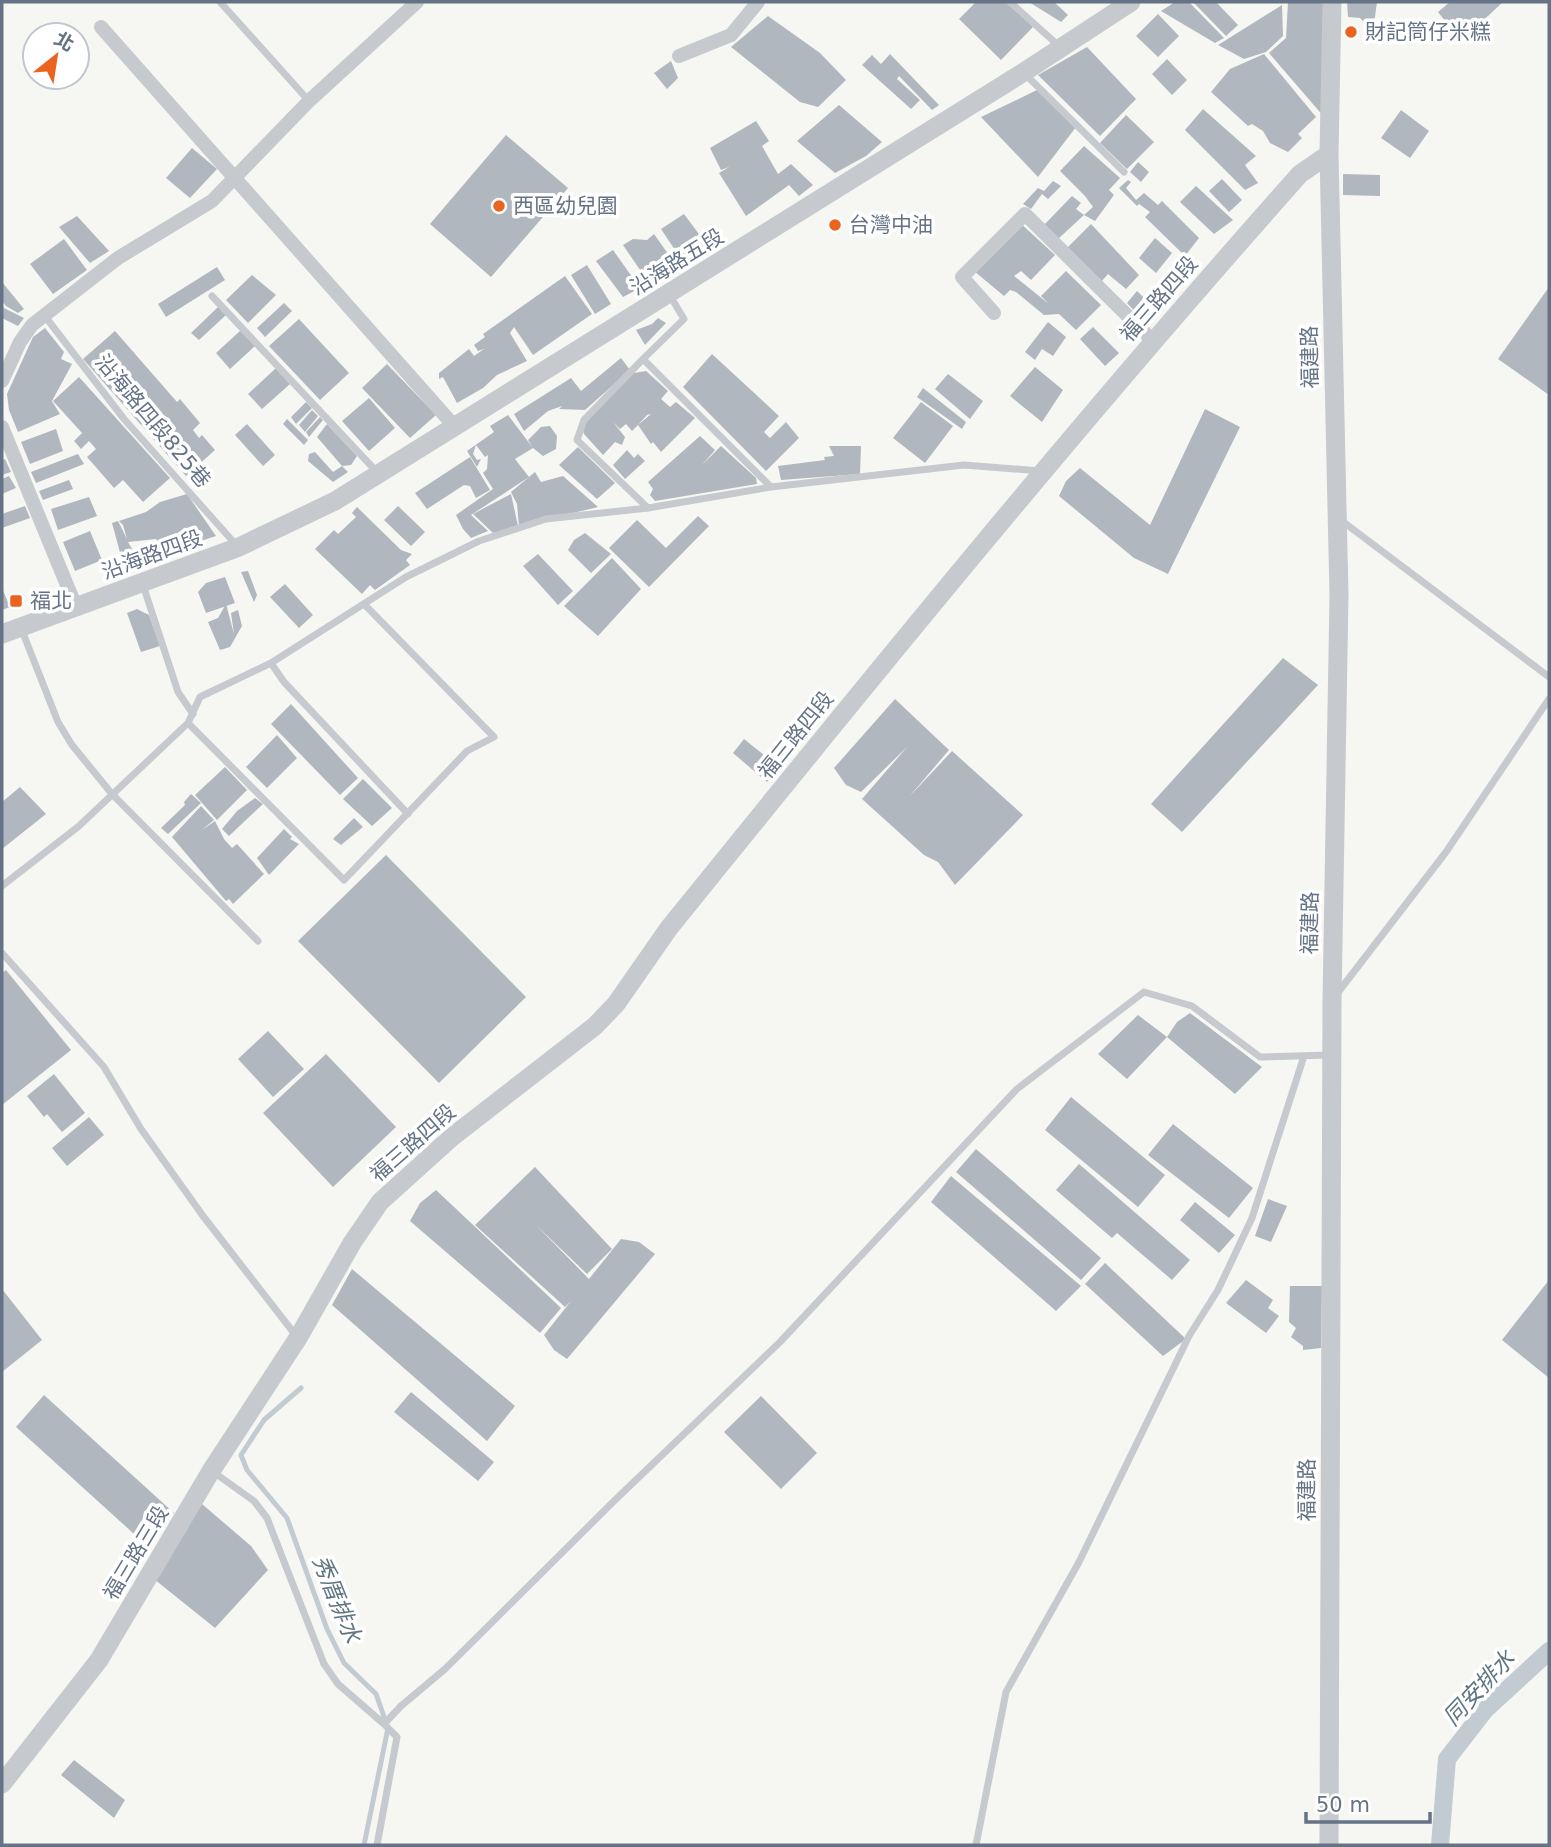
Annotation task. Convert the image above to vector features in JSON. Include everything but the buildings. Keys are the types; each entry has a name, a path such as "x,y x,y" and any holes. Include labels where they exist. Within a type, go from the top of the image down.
{"street":[{"path":"2,382 20,342 44,315 118,258 212,201 309,101 416,2"},
{"path":"679,56 731,35 758,2"},
{"name":"沿海路五段","path":"239,547 380,475 1024,72 1131,2"},
{"name":"福建路","path":"1329,1845 1332,1001 1339,595 1329,154 1332,2"},
{"path":"101,27 456,428"},
{"name":"福三路四段","path":"298,1338 352,1242 380,1202 452,1138 595,1026 616,1004 669,928 1042,471 1152,340 1300,174 1329,154"},
{"path":"994,313 962,277 1025,214 1152,340"},
{"path":"2,427 76,607"},
{"name":"沿海路四段","path":"2,634 239,547"},
{"name":"福三路三段","path":"2,1784 99,1660 211,1471 298,1338"}],"lane":[{"path":"220,2 309,101"},
{"path":"1010,2 1059,47"},
{"path":"1024,72 1124,172"},
{"path":"648,508 577,440 584,420 684,319 669,294"},
{"path":"212,296 380,475"},
{"name":"沿海路四段825巷","path":"44,315 124,419 239,547"},
{"path":"643,359 771,487"},
{"path":"2,886 79,826 188,723 200,697 271,663 407,577 480,541 546,519 648,508 771,487 964,465 1042,471"},
{"path":"1336,517 1549,677"},
{"path":"143,583 178,692 193,714"},
{"path":"188,723 344,880 467,751 494,737 365,605"},
{"path":"21,627 58,722 112,794 258,941"},
{"path":"271,663 284,681 408,814"},
{"path":"1332,1001 1446,852 1549,699"},
{"path":"2,953 104,1067 141,1129 172,1173 298,1338"},
{"path":"384,1724 401,1706 446,1669 614,1501 780,1342 1017,1089 1117,1011 1144,992 1192,1006 1260,1057 1332,1055"},
{"path":"976,1845 1006,1692 1079,1562 1189,1336 1219,1290 1252,1218 1304,1056"},
{"path":"211,1471 254,1501 267,1518 324,1664 338,1684 397,1737 377,1845"}],"waterway":[{"name":"秀厝排水","path":"301,1388 264,1420 241,1455 247,1470 287,1518 327,1629 344,1663 376,1694 388,1728 364,1845"},
{"name":"同安排水","path":"1440,1845 1447,1759 1485,1710 1549,1651"}],"place":[{"name":"財記筒仔米糕","path":"1351,32"},
{"name":"西區幼兒園","path":"499,206"},
{"name":"台灣中油","path":"835,225"},
{"name":"福北","path":"16,601"}]}
